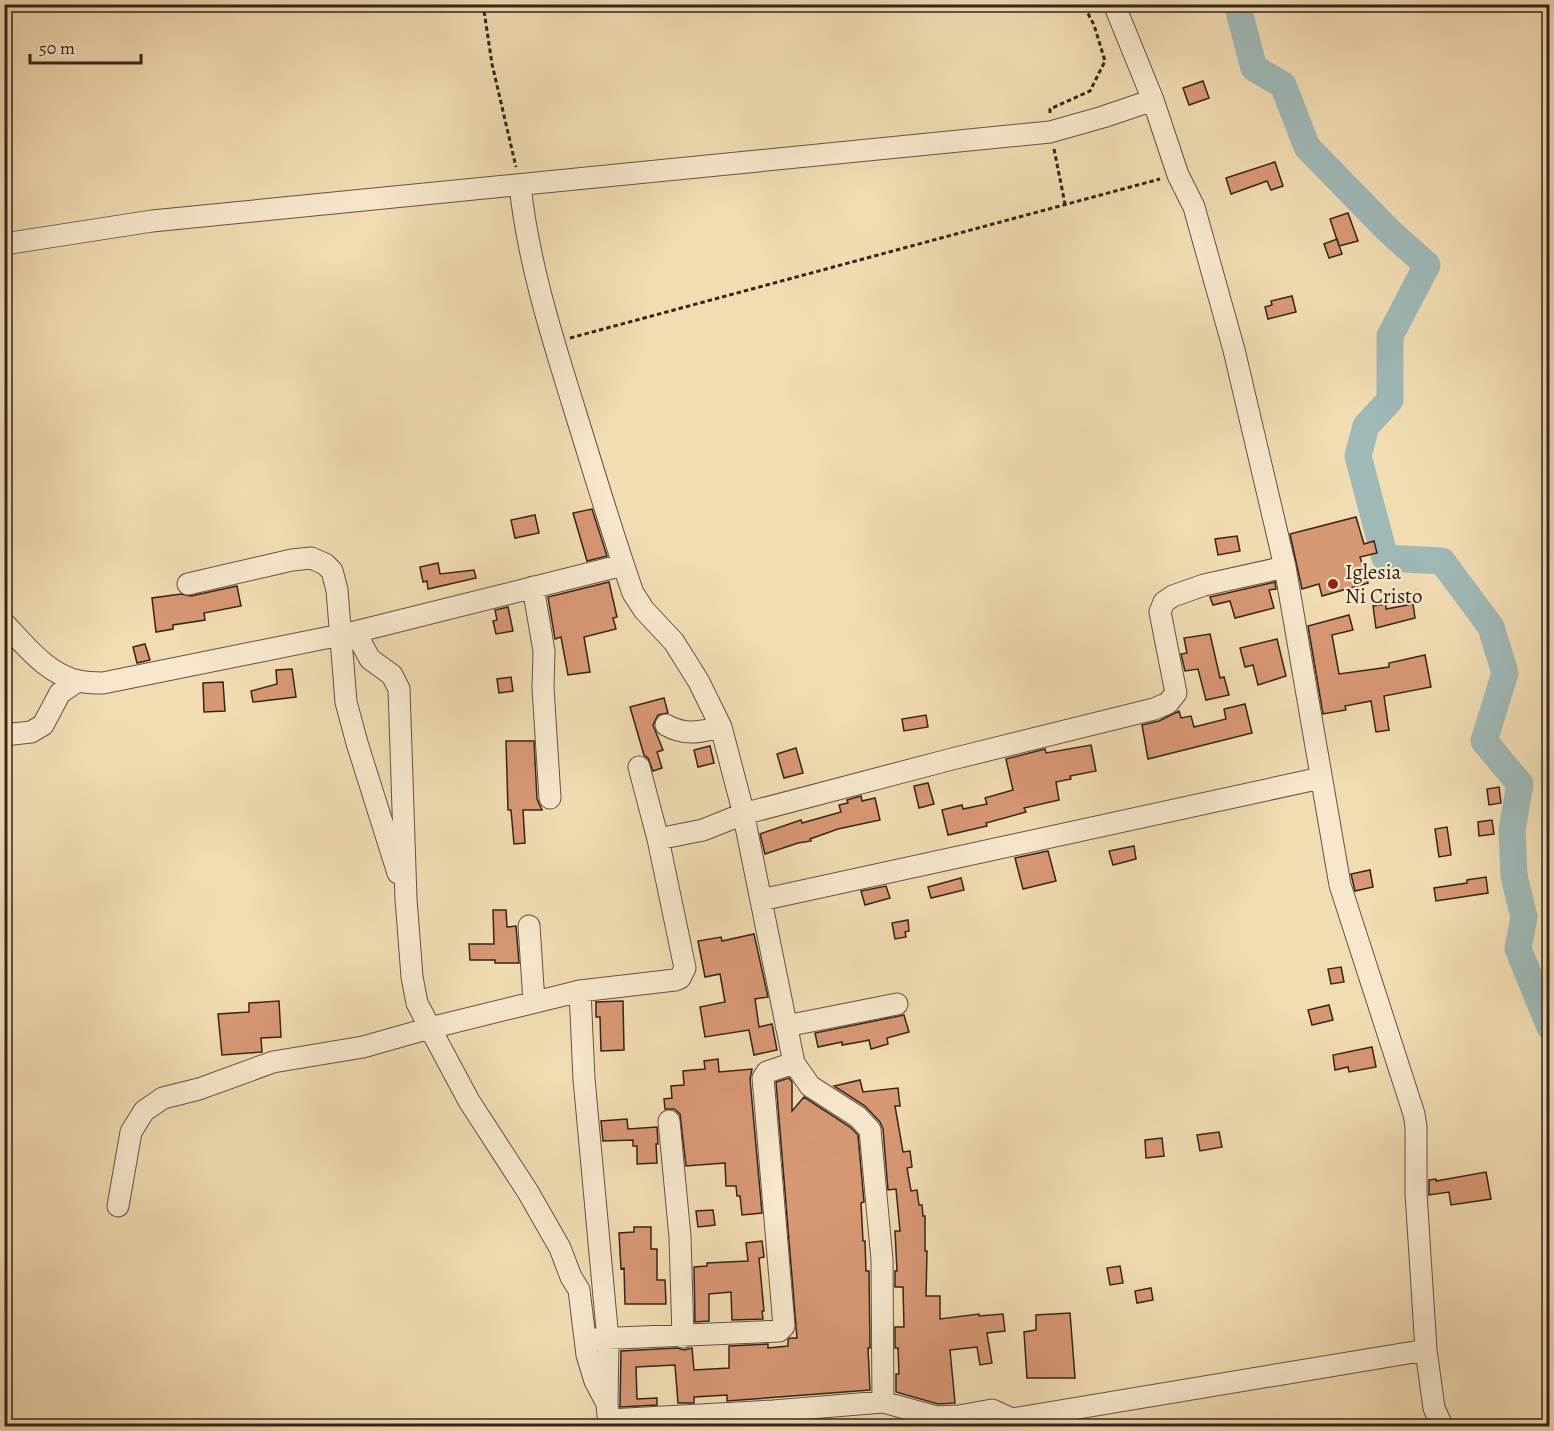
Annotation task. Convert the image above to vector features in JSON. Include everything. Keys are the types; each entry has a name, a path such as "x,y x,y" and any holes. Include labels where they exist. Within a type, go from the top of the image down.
{"street":[{"path":"1114,4 1153,99 1178,175 1194,207 1234,350 1285,567 1340,885 1416,1127 1416,1193 1426,1350 1434,1408 1442,1426"},
{"path":"4,244 152,221 1050,132 1103,117 1153,99"},
{"path":"520,185 523,215 535,275 633,593 644,610 674,642 699,682 721,727 743,814 794,1063 810,1086 858,1116 870,1130 882,1260 883,1402"},
{"path":"188,584 292,560 311,558 325,564 332,571 348,634 346,702 406,899"},
{"path":"4,623 32,652 57,673 78,681 103,683 348,634 623,565"},
{"path":"658,839 703,830 743,814 952,759 1134,715 1168,703 1176,693 1160,612 1164,602 1173,596 1204,585 1285,567"},
{"path":"533,587 544,651 543,688 550,798"},
{"path":"348,634 370,659 392,675 399,689 406,899 412,977 417,1004 469,1101 528,1192 560,1248 571,1277 579,1290 587,1355 608,1417"},
{"path":"4,735 31,732 43,725 60,693 78,681"},
{"path":"666,725 676,731 689,733 721,727"},
{"path":"118,1206 131,1132 144,1111 163,1098 199,1089 273,1062 363,1047 580,991 675,980 685,968 658,839 639,767"},
{"path":"761,900 1321,778"},
{"path":"529,926 534,1002"},
{"path":"580,991 584,1079 608,1340 608,1417"},
{"path":"786,1026 897,1004"},
{"path":"586,1339 683,1337 779,1331 784,1326 763,1078 767,1071 794,1063"},
{"path":"669,1122 680,1248 683,1337"},
{"path":"608,1417 781,1411 883,1402 937,1417 992,1410 1012,1423 1426,1350"}],"path":[{"path":"483,4 492,64 520,185"},
{"path":"1065,205 1050,132 1050,109 1090,91 1105,61 1094,25 1083,4"},
{"path":"554,342 1178,175"}],"building":[{"path":"1203,81 1209,98 1189,105 1183,88"},
{"path":"1275,162 1283,186 1271,190 1267,181 1231,194 1226,178"},
{"path":"1348,213 1358,241 1339,246 1330,219"},
{"path":"1337,239 1342,254 1329,258 1324,244"},
{"path":"1292,296 1296,312 1268,319 1265,307 1272,305 1271,301"},
{"path":"592,509 607,556 587,561 573,513"},
{"path":"535,515 539,533 515,538 511,520"},
{"path":"1356,517 1364,544 1374,541 1377,553 1360,557 1368,583 1322,596 1319,584 1302,589 1290,534"},
{"path":"1237,536 1240,551 1218,555 1215,539"},
{"path":"438,563 440,574 474,570 476,578 428,589 427,581 423,582 420,567"},
{"path":"609,582 617,617 613,618 616,629 584,637 590,672 568,675 561,637 555,639 548,597"},
{"path":"1275,582 1276,589 1269,590 1274,608 1235,618 1230,601 1213,605 1210,597"},
{"path":"237,586 241,606 204,613 205,620 173,625 173,629 156,632 152,598 181,594 191,596"},
{"path":"1386,604 1386,609 1413,604 1415,618 1376,628 1373,606"},
{"path":"508,607 513,631 496,634 493,621 497,620 495,610"},
{"path":"1349,615 1353,630 1332,635 1339,674 1389,667 1389,663 1425,655 1431,687 1384,696 1389,730 1376,732 1371,701 1345,706 1346,710 1323,714 1308,626"},
{"path":"1210,634 1220,678 1224,677 1229,695 1206,700 1198,669 1185,671 1181,654 1187,653 1184,638"},
{"path":"1277,639 1286,676 1258,685 1253,665 1245,667 1240,648"},
{"path":"145,644 150,660 137,663 133,647"},
{"path":"292,669 296,697 253,702 251,691 277,684 276,670"},
{"path":"511,677 513,691 499,693 497,679"},
{"path":"223,682 225,711 204,712 203,683"},
{"path":"664,698 668,713 658,715 653,725 663,750 657,752 662,768 653,771 648,758 644,755 630,707"},
{"path":"1245,704 1252,733 1148,759 1142,725 1159,721 1179,711 1181,718 1191,716 1194,727 1226,719 1224,709"},
{"path":"926,715 928,727 904,731 902,719"},
{"path":"506,741 534,741 537,799 542,810 523,810 525,843 514,844 511,810 508,810"},
{"path":"1091,745 1096,771 1070,776 1071,779 1056,782 1059,800 1024,808 1026,812 986,823 987,826 948,835 942,810 962,805 963,809 987,804 985,798 1013,790 1006,759 1045,749 1046,753"},
{"path":"710,746 714,763 698,767 694,750"},
{"path":"796,748 803,773 784,778 777,754"},
{"path":"928,783 934,804 919,808 914,786"},
{"path":"1499,787 1501,803 1489,805 1487,789"},
{"path":"861,796 862,801 875,798 880,820 838,829 810,839 811,841 765,854 760,834 801,820 802,823 841,812 839,805"},
{"path":"1492,820 1494,834 1479,836 1478,822"},
{"path":"1447,827 1451,855 1439,857 1435,829"},
{"path":"1134,846 1136,859 1113,865 1109,851"},
{"path":"1048,851 1056,881 1023,889 1015,858"},
{"path":"1370,870 1373,887 1355,891 1351,874"},
{"path":"1486,877 1488,893 1436,901 1434,888 1467,883 1467,880"},
{"path":"961,878 964,890 931,898 928,887"},
{"path":"886,886 890,898 865,905 861,891"},
{"path":"493,910 506,910 507,927 516,926 519,963 470,960 469,944 494,944"},
{"path":"908,920 909,931 905,932 906,937 895,939 892,923"},
{"path":"754,934 768,997 755,999 759,1027 772,1024 777,1050 754,1055 749,1030 705,1037 700,1007 725,1002 720,974 705,977 698,941 721,937 722,941"},
{"path":"1341,967 1344,982 1331,984 1328,969"},
{"path":"279,1001 281,1037 261,1038 262,1052 222,1055 218,1014 249,1012 249,1003"},
{"path":"623,1001 624,1050 601,1051 600,1017 596,1017 596,1002"},
{"path":"1329,1005 1333,1020 1312,1025 1308,1010"},
{"path":"904,1015 909,1032 887,1038 888,1044 871,1049 869,1040 818,1047 815,1033"},
{"path":"1372,1047 1376,1067 1349,1072 1348,1067 1335,1070 1333,1055"},
{"path":"718,1059 719,1072 752,1069 750,1079 762,1213 742,1215 740,1196 737,1196 736,1186 726,1186 725,1163 686,1166 680,1114 674,1109 665,1109 664,1099 672,1098 671,1086 684,1085 683,1071 705,1069 704,1061"},
{"path":"789,1078 792,1082 792,1111 804,1097 850,1127 858,1135 864,1202 861,1203 863,1241 865,1241 866,1271 869,1271 870,1390 727,1401 727,1395 694,1397 694,1403 678,1403 675,1365 636,1367 637,1399 657,1398 657,1405 620,1407 621,1351 692,1348 694,1370 729,1368 729,1346 768,1344 768,1348 788,1346 790,1338 797,1338 776,1082"},
{"path":"860,1080 863,1092 898,1088 900,1106 895,1106 903,1152 910,1151 912,1167 907,1168 911,1191 917,1190 919,1205 922,1205 923,1216 925,1216 926,1296 940,1296 940,1319 979,1314 979,1316 1003,1314 1005,1331 987,1333 992,1363 980,1365 977,1347 950,1350 955,1403 938,1404 896,1392 896,1374 899,1374 895,1327 904,1327 903,1287 895,1287 895,1271 897,1271 895,1231 900,1231 896,1189 888,1190 883,1129 880,1122 865,1106 834,1086"},
{"path":"627,1119 628,1129 657,1127 657,1163 637,1164 637,1146 633,1146 633,1140 603,1141 601,1121"},
{"path":"1219,1132 1222,1147 1200,1151 1197,1135"},
{"path":"1162,1138 1164,1156 1146,1158 1145,1140"},
{"path":"1486,1172 1491,1199 1451,1205 1449,1192 1429,1195 1429,1180 1436,1179 1436,1181"},
{"path":"713,1210 715,1225 698,1227 696,1211"},
{"path":"634,1227 651,1227 651,1249 657,1249 657,1280 665,1280 666,1304 625,1304 624,1268 621,1269 619,1233 634,1232"},
{"path":"762,1241 764,1257 759,1258 763,1319 732,1320 731,1292 709,1294 709,1321 695,1322 694,1267 707,1266 707,1263 748,1261 746,1243"},
{"path":"1120,1266 1123,1283 1110,1285 1107,1268"},
{"path":"1151,1288 1153,1300 1137,1303 1135,1291"},
{"path":"1070,1313 1075,1378 1027,1378 1024,1332 1036,1330 1036,1315"}],"waterway":[{"path":"1237,4 1254,68 1283,85 1307,147 1389,231 1427,265 1390,336 1390,400 1366,426 1358,456 1385,558 1442,561 1491,627 1505,673 1484,741 1520,784 1512,830 1514,876 1524,917 1518,949 1550,1027"}],"place":[{"name":"Iglesia Ni Cristo","path":"1333,584"}]}
